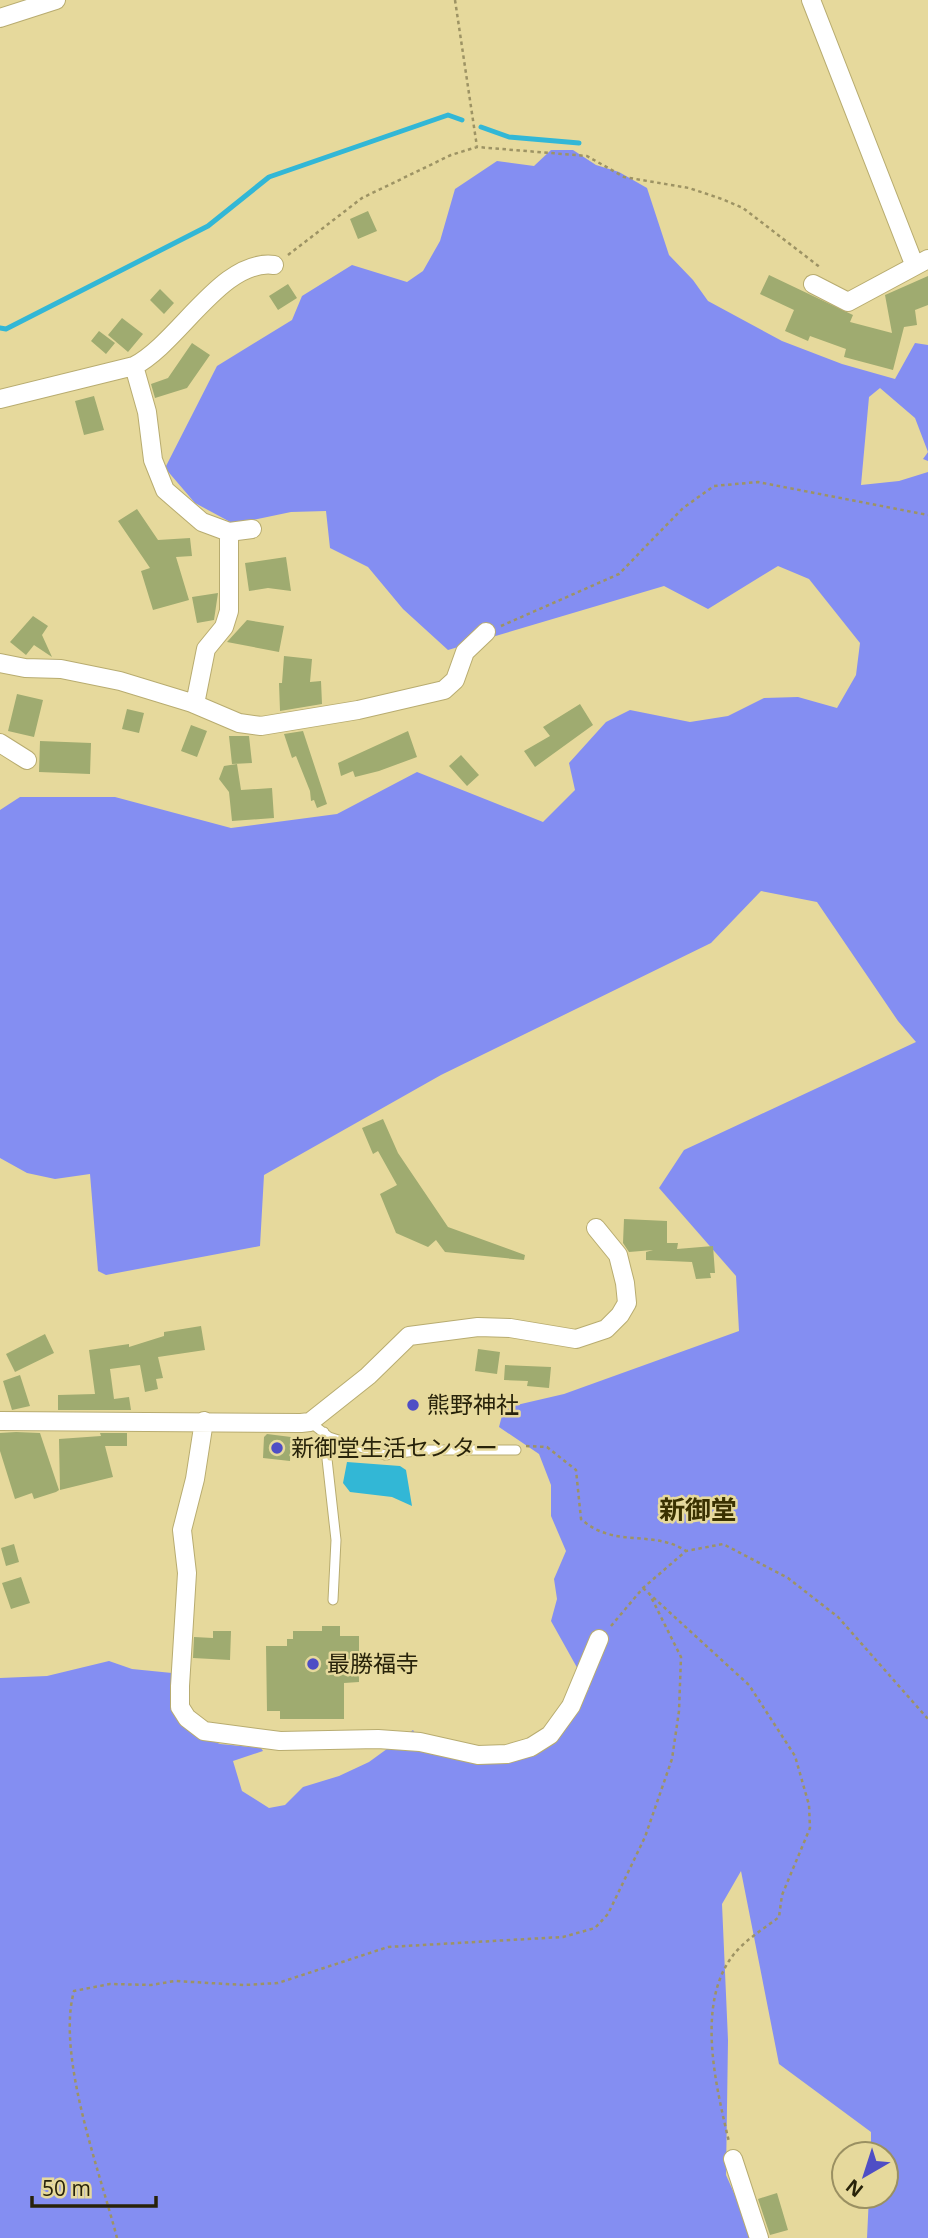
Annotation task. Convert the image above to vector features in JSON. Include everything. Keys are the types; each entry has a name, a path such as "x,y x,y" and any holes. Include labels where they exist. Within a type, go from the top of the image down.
{"street":[{"path":"0,19 56,0"},
{"path":"811,0 921,262 848,302 820,278"},
{"path":"0,399 134,366 153,354 229,279 247,267 260,263 274,265"},
{"path":"134,366 147,412 153,460 165,490 202,522 229,532 253,529"},
{"path":"195,704 206,649 224,627 229,611 229,532"},
{"path":"0,663 25,668 61,669 120,681 195,704 239,723 261,726 358,710 432,694 455,680 465,652 486,632"},
{"path":"0,743 27,760"},
{"path":"1,1417 204,1421 317,1427 409,1336 478,1327 510,1328 576,1339 606,1329 627,1303 618,1255 596,1228"},
{"path":"204,1421 195,1479 182,1530 187,1573 180,1686 180,1707 187,1718 204,1731 279,1741 378,1739 420,1742 478,1755 507,1754 531,1747 550,1735 571,1706 599,1639"},
{"path":"733,2159 759,2238"}],"lane":[{"path":"317,1427 352,1446 385,1455 423,1450 516,1450"},
{"path":"317,1427 335,1540 333,1600"}],"path":[{"path":"455,0 477,147"},
{"path":"274,265 362,198 452,155 477,147 587,156 624,177 689,188 722,199 743,208 820,278"},
{"path":"486,632 566,600 619,573 683,508 714,486 758,482 928,515"},
{"path":"516,1450 528,1446 547,1447 576,1470 581,1519 594,1531 614,1537 674,1543 686,1551"},
{"path":"599,1639 643,1588 686,1551 723,1544 788,1578 838,1617 928,1719"},
{"path":"643,1588 749,1685 795,1756 809,1805 810,1828 782,1895 779,1917 733,1955 713,1996 710,2036 733,2159"},
{"path":"117,2238 88,2131 74,2065 68,2014 74,1991 110,1984 278,1983 388,1947 563,1937 595,1928 608,1914 645,1836 672,1759 679,1711 681,1657 650,1595"}],"shaded area":[{"path":"551,150 573,150 596,165 619,172 647,188 669,255 693,280 708,301 782,341 842,364 895,379 915,343 928,345 928,452 915,418 880,388 869,397 861,485 899,481 928,472 928,2238 867,2238 868,2210 900,2210 900,2140 871,2140 871,2132 779,2064 741,1871 722,1904 728,2040 726,2175 754,2238 0,2238 0,1678 47,1676 109,1661 132,1669 172,1673 191,1732 220,1744 261,1748 263,1751 233,1761 242,1791 269,1808 285,1805 303,1787 339,1776 369,1762 413,1730 423,1746 479,1764 554,1736 589,1689 551,1621 557,1599 554,1579 566,1551 551,1516 551,1485 539,1454 499,1427 504,1408 564,1394 739,1331 736,1276 659,1188 684,1150 916,1042 898,1021 817,902 761,891 711,943 441,1075 264,1175 260,1246 106,1275 98,1271 90,1174 55,1179 27,1173 0,1158 0,810 20,797 115,797 231,828 337,814 417,772 543,822 575,790 569,763 606,722 630,710 690,722 728,716 764,698 798,697 837,708 856,675 860,643 809,579 778,566 708,609 664,586 448,650 403,609 368,567 330,548 326,511 291,512 234,524 195,503 165,468 217,366 292,320 302,296 352,265 407,282 423,271 440,241 455,189 497,161 534,166"},
{"path":"347,1462 400,1466 406,1470 412,1506 392,1497 350,1492 343,1483"}],"building":[{"path":"368,211 377,231 358,239 350,219"},
{"path":"769,275 853,315 850,322 892,333 885,295 928,276 928,305 915,310 917,325 904,327 893,370 844,357 846,349 810,336 808,341 785,331 794,310 760,294"},
{"path":"288,284 297,298 278,310 269,296"},
{"path":"160,289 174,303 164,314 150,300"},
{"path":"122,318 143,334 128,352 108,335"},
{"path":"99,331 115,343 106,354 91,341"},
{"path":"192,343 210,355 187,388 155,398 151,384 168,378"},
{"path":"94,396 104,430 84,435 75,401"},
{"path":"137,509 158,540 190,538 192,556 176,557 189,600 153,610 141,571 150,568 118,521"},
{"path":"286,557 291,591 268,588 249,591 245,563"},
{"path":"218,593 214,620 197,623 192,597"},
{"path":"33,616 48,626 42,635 52,657 34,645 26,655 10,642"},
{"path":"247,620 284,626 279,652 227,642"},
{"path":"284,656 312,659 310,682 321,681 322,704 280,711 279,683 282,683"},
{"path":"17,694 43,700 34,737 8,731"},
{"path":"580,704 593,725 535,767 524,751 550,736 543,727"},
{"path":"127,709 144,713 139,733 122,729"},
{"path":"191,725 207,731 197,757 181,751"},
{"path":"303,731 327,804 317,808 314,800 311,801 310,791 296,756 292,758 284,734"},
{"path":"408,731 417,757 355,777 353,771 341,776 338,763"},
{"path":"229,736 249,736 252,763 232,764"},
{"path":"40,741 91,743 90,774 39,772"},
{"path":"461,755 479,775 467,786 449,766"},
{"path":"237,764 241,790 272,788 274,818 232,821 229,792 219,779 224,766"},
{"path":"383,1119 398,1153 448,1227 525,1255 524,1260 445,1252 436,1240 428,1247 396,1233 380,1194 397,1185 378,1151 373,1154 362,1128"},
{"path":"624,1219 667,1221 667,1243 678,1243 677,1249 713,1246 715,1273 710,1273 711,1278 696,1279 692,1262 646,1260 646,1252 653,1250 629,1252 623,1243"},
{"path":"201,1326 205,1350 158,1357 163,1378 156,1379 158,1389 145,1392 140,1365 110,1369 114,1399 129,1397 131,1410 58,1410 58,1395 95,1394 89,1350 129,1344 129,1347 164,1336 164,1332"},
{"path":"45,1334 54,1353 15,1372 6,1354"},
{"path":"478,1349 500,1352 497,1374 475,1371"},
{"path":"505,1365 551,1367 549,1388 527,1386 528,1381 504,1380"},
{"path":"20,1375 30,1406 12,1410 3,1381"},
{"path":"0,1433 40,1433 59,1490 34,1499 32,1493 15,1499 0,1451"},
{"path":"100,1433 127,1433 127,1446 105,1446 113,1477 60,1490 59,1439 101,1436"},
{"name":"新御堂生活センター","path":"267,1434 291,1437 290,1461 263,1458 264,1437"},
{"path":"14,1544 19,1562 6,1566 1,1548"},
{"path":"21,1577 30,1603 11,1609 2,1583"},
{"name":"最勝福寺","path":"322,1626 340,1626 340,1636 359,1636 359,1682 344,1683 344,1719 280,1719 280,1711 267,1711 266,1646 287,1646 287,1639 293,1639 293,1631 322,1631"},
{"path":"213,1631 231,1631 230,1660 193,1658 194,1637 213,1638"},
{"path":"777,2193 788,2230 770,2235 758,2199"}],"waterway":[{"path":"0,328 6,329 208,226 269,177 448,115 462,120"},
{"path":"481,127 509,137 579,143"}],"place":[{"name":"熊野神社","path":"413,1405"},
{"name":"新御堂生活センター","path":"277,1448"},
{"name":"最勝福寺","path":"313,1664"}],"district":[{"name":"新御堂","path":"698,1510"}]}
